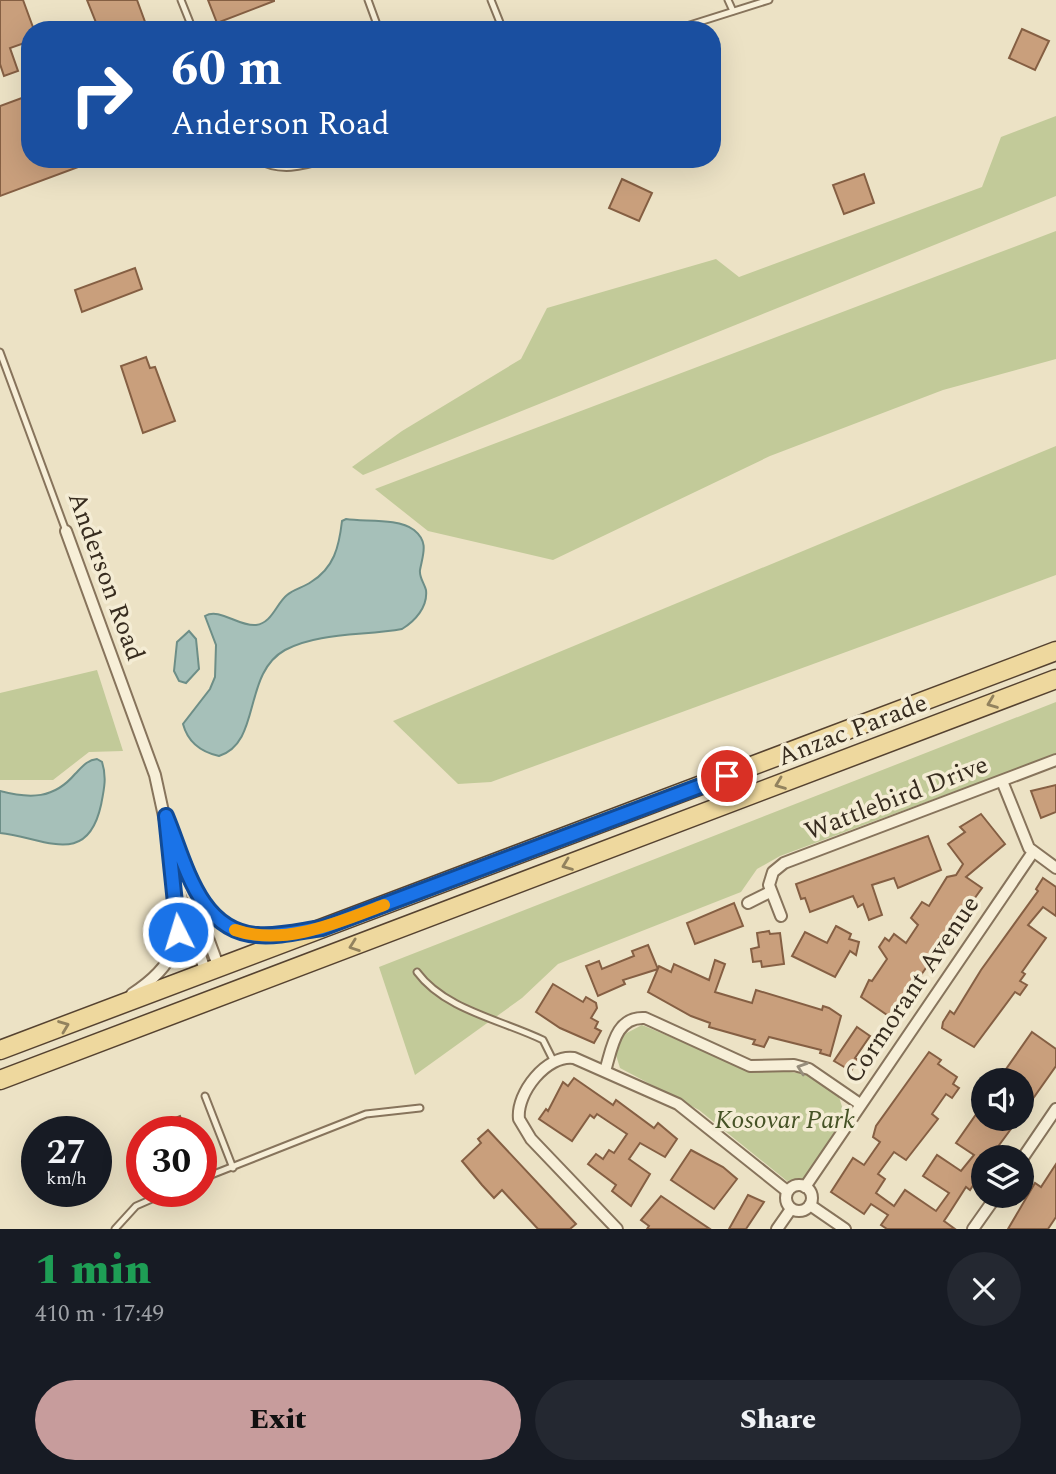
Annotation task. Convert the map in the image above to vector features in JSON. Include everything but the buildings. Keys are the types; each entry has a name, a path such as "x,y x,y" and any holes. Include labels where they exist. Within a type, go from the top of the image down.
{"main road":[{"name":"Anzac Parade","path":"0,1050 1056,651"},
{"name":"Anzac Parade","path":"0,1080 1056,679"},
{"path":"213,971 222,995"}],"street":[{"name":"Anderson Road","path":"66,531 146,749 213,971"},
{"name":"Wattlebird Drive","path":"770,891 772,874 784,863 1056,760"},
{"path":"1002,781 1025,842 1032,852 1056,868"},
{"name":"Anderson Road","path":"166,816 202,902 224,925 255,935 322,928"},
{"name":"Anderson Road","path":"107,1010 157,976 169,961 176,945 178,921 166,816"},
{"name":"Cormorant Avenue","path":"805,1187 1032,852"},
{"path":"748,903 770,891 781,916"},
{"path":"605,1071 619,1028 630,1019 643,1018 750,1066 794,1065 809,1069 860,1104"},
{"path":"617,1229 531,1139 519,1119 522,1100 541,1071 553,1060 574,1058 688,1110 787,1191"},
{"path":"1032,1145 1056,1109"},
{"path":"787,1191 796,1185 805,1187 810,1193 810,1205"},
{"path":"787,1191 786,1202 791,1209 803,1210 810,1205"},
{"path":"810,1205 845,1229"},
{"path":"973,1229 988,1208"},
{"path":"777,1229 791,1209"}],"lane":[{"path":"181,0 189,21"},
{"path":"368,0 376,21"},
{"path":"491,0 499,21"},
{"path":"727,0 733,11"},
{"path":"702,21 769,0"},
{"name":"Anderson Road","path":"0,352 66,531"},
{"path":"417,972 431,988 453,1002 543,1040 553,1060"},
{"path":"205,1096 233,1168"},
{"path":"217,1174 366,1114 420,1108"},
{"path":"115,1229 135,1207"}],"green space":[{"path":"1056,116 1056,196 363,475 352,467 402,431 521,359 547,308 716,259 739,277 982,187 1001,137"},
{"path":"1056,231 1056,359 943,390 770,456 553,560 428,531 375,489"},
{"path":"1056,446 1056,575 491,782 458,784 393,721"},
{"path":"97,670 123,751 89,752 53,780 0,780 0,693"},
{"path":"1056,702 1056,754 780,856 757,869 741,892 558,964 522,998 415,1075 379,967"},
{"name":"Kosovar Park","path":"642,1025 738,1065 805,1074 839,1097 845,1116 804,1178 787,1181 699,1110 620,1068 616,1055 623,1035"}],"water":[{"path":"346,519 399,524 407,526 419,535 423,544 420,573 426,590 420,613 402,629 327,637 285,650 272,661 263,675 247,723 232,748 219,756 201,749 188,736 183,724 210,689 215,677 216,645 205,616 223,615 250,625 266,621 287,595 311,582 325,570 334,556 342,521"},
{"path":"189,631 196,639 199,669 186,683 179,681 174,671 177,642"},
{"path":"97,759 102,762 104,768 104,789 94,825 85,837 74,843 61,844 0,833 0,791 41,795 59,788 87,762"}],"slow traffic":[{"path":"235,930 265,935 322,928 384,905"}],"route":[{"path":"178,932 166,816 206,909 230,929 265,935 322,928 727,776"}]}
